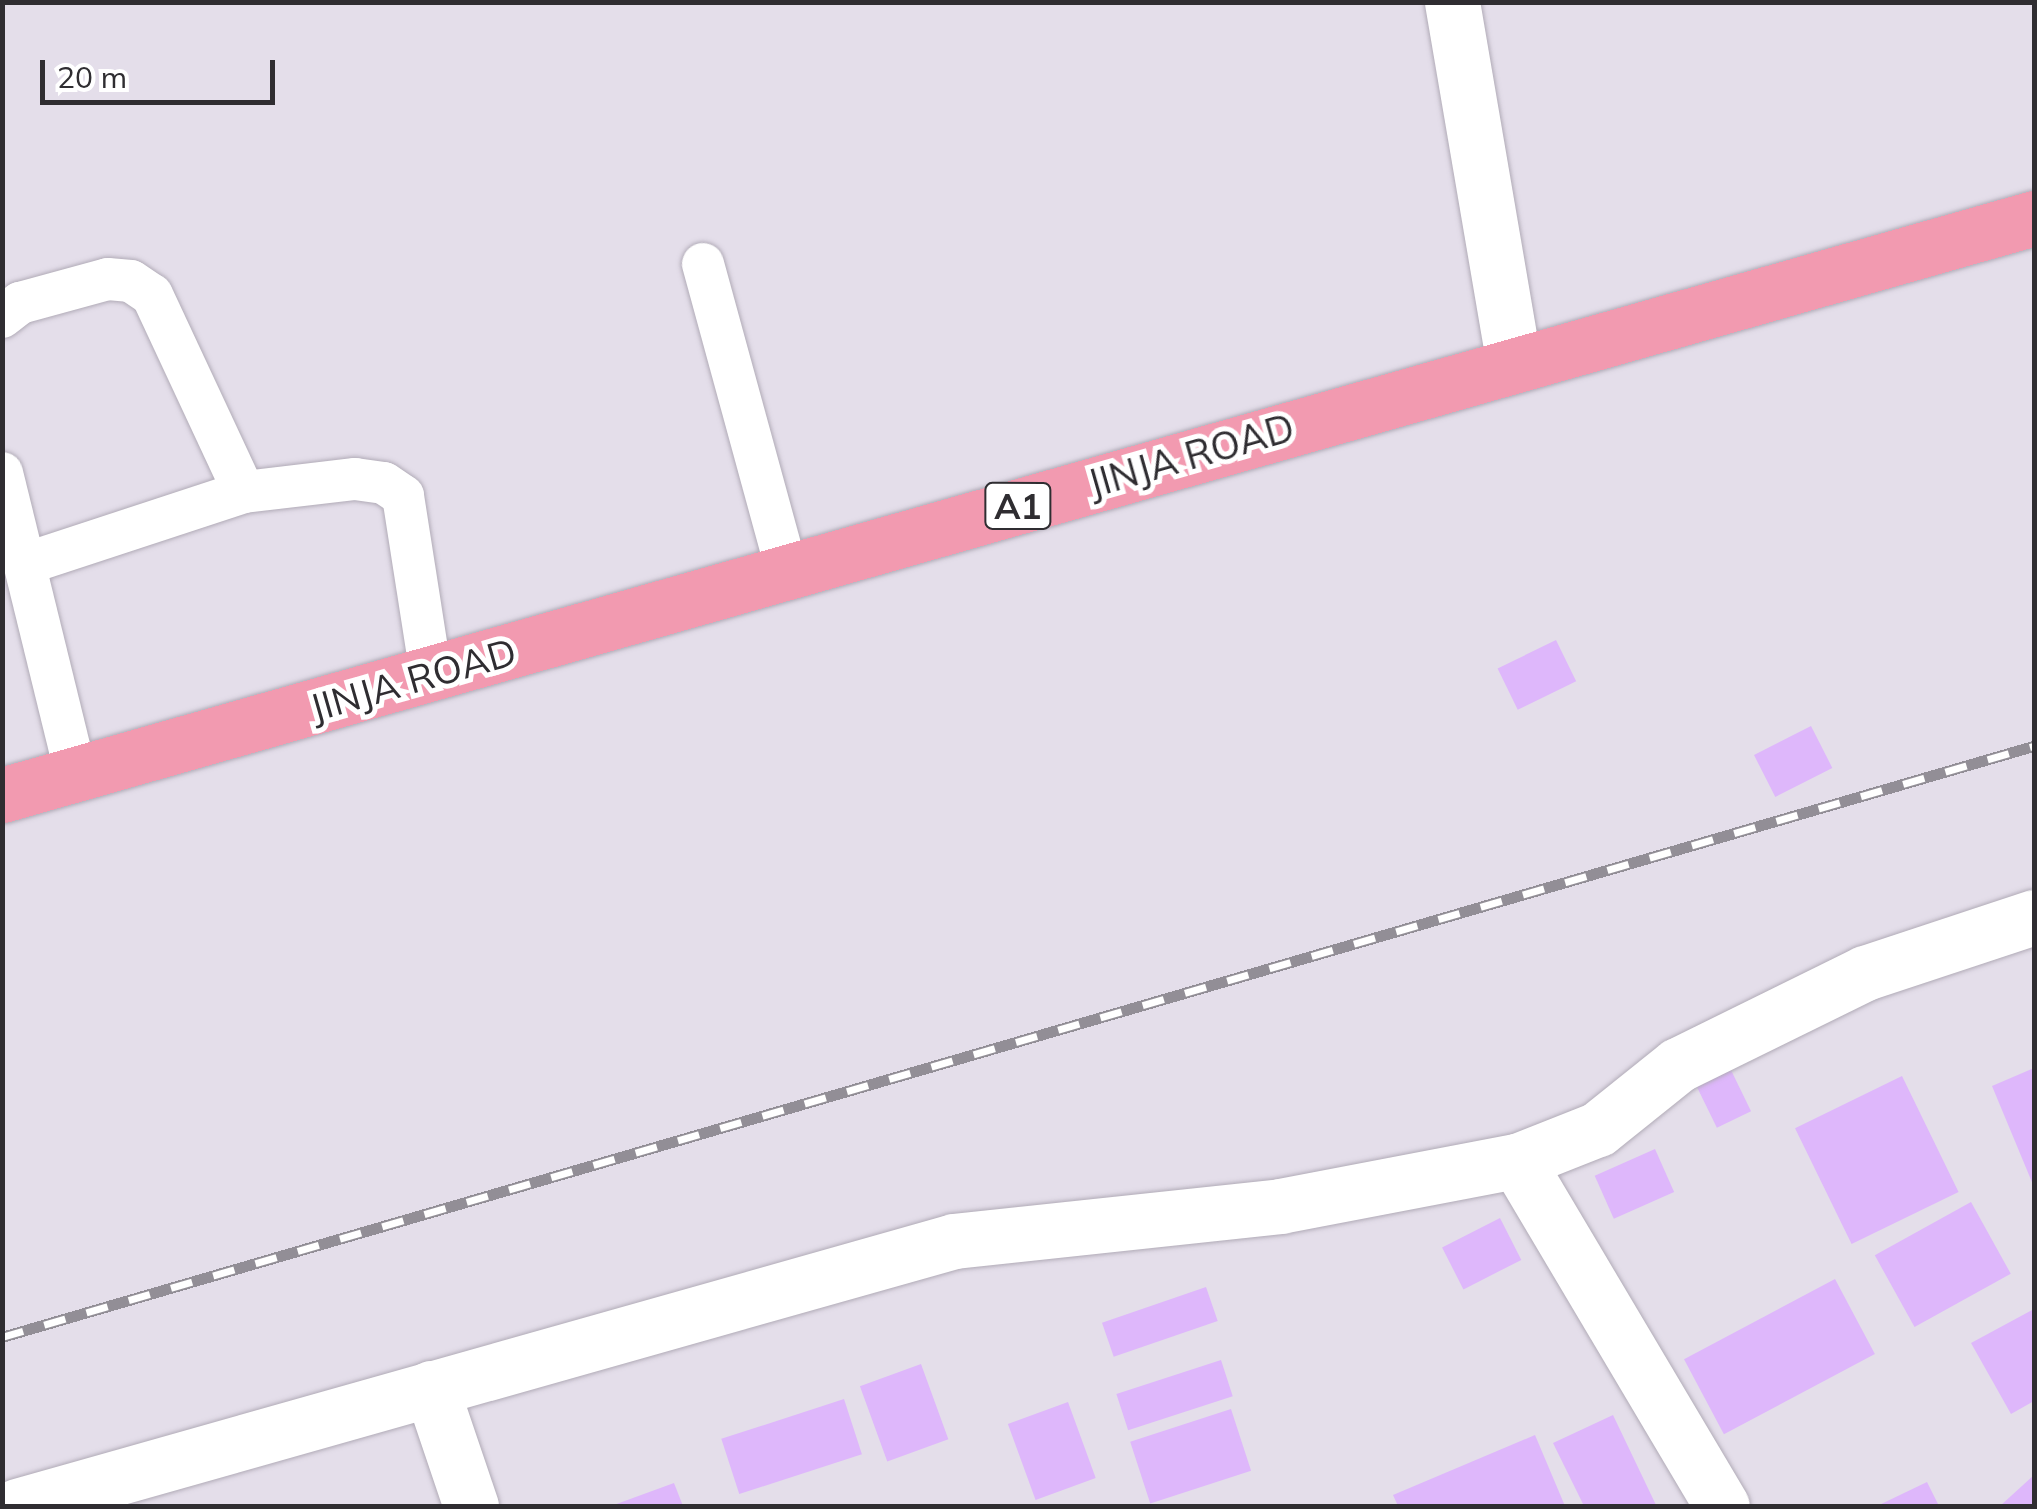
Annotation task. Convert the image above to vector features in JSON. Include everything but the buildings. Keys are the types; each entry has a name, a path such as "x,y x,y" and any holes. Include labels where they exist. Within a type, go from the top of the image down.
{"highway":[{"name":"JINJA ROAD","path":"2,795 2034,218"}],"street":[{"path":"1452,2 1514,364"},
{"path":"18,1506 954,1242 1280,1206 1516,1160 1598,1129 1678,1065 1865,972 2034,917"},
{"path":"1516,1160 1722,1506"},
{"path":"431,1388 471,1506"}],"lane":[{"path":"703,264 787,572"},
{"path":"2,317 20,303 108,279 131,280 152,295 244,492"},
{"path":"2,473 76,775"},
{"path":"25,564 244,492 355,479 384,483 404,496 431,675"}],"railway":[{"path":"2,1337 2034,746"}]}
